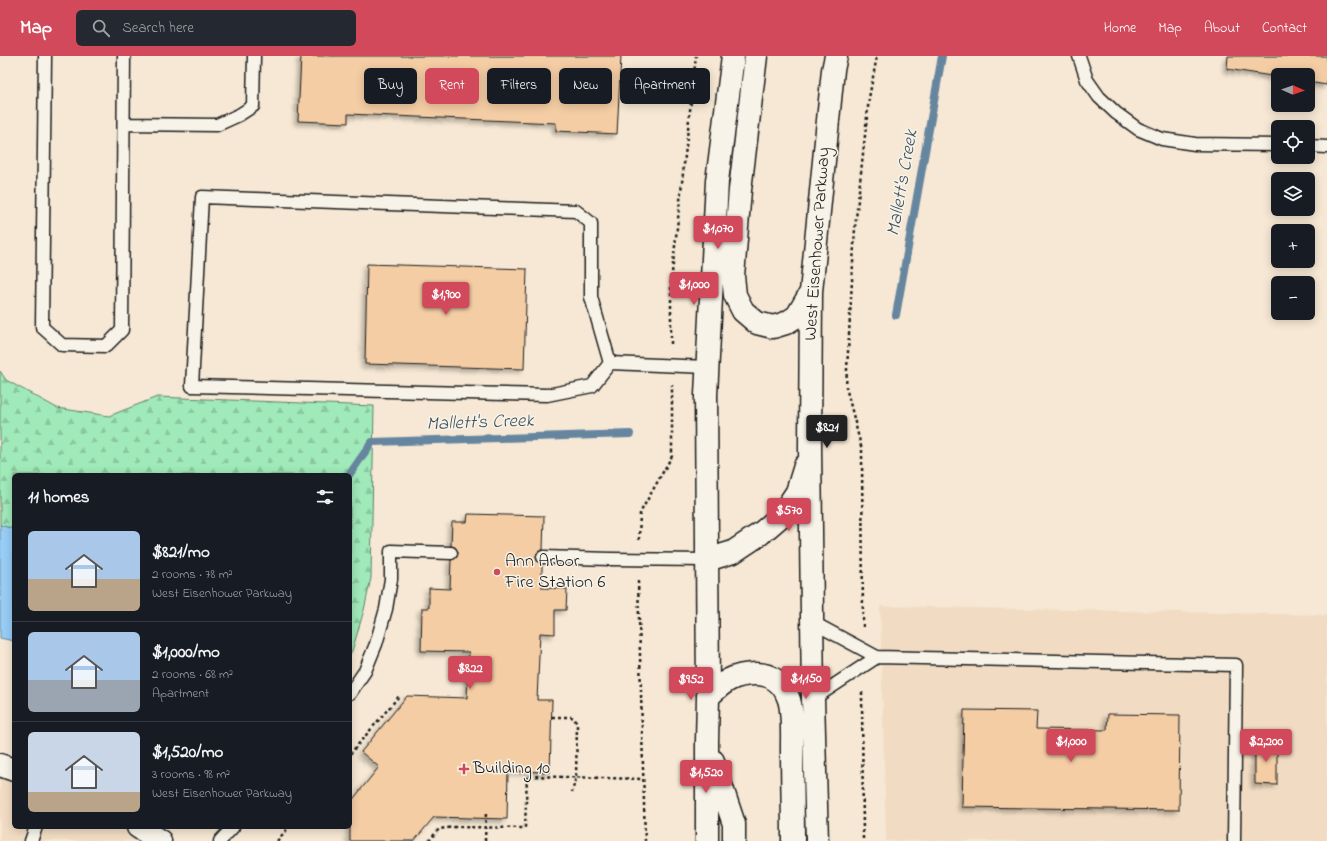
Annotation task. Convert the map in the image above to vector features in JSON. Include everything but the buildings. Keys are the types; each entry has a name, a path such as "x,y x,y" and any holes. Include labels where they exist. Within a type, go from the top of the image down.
{"main road":[{"path":"707,841 706,742 708,698 706,395 717,180 733,56"},
{"path":"756,56 740,190 733,276 735,295 743,311 757,322 772,327 786,323 797,316 811,292"},
{"name":"West Eisenhower Parkway","path":"817,841 813,699 810,448 811,292 833,70 836,56"},
{"path":"707,560 732,552 760,534 782,516 797,492 810,448"},
{"path":"708,698 721,685 735,677 748,674 764,674 780,682 789,698 792,721 793,841"},
{"path":"706,742 734,824 734,841"},
{"path":"0,765 12,769"},
{"path":"141,829 160,841"}],"lane":[{"path":"45,56 42,327 62,345 106,346 122,330 124,56"},
{"path":"124,124 217,125 238,115 253,106 254,56"},
{"path":"1079,56 1087,80 1099,97 1116,113 1138,129 1162,139 1195,144 1271,145"},
{"path":"1315,146 1327,146"},
{"path":"202,197 576,211 591,223 591,297 610,363 592,386 547,395 192,386 202,197"},
{"path":"610,363 707,367"},
{"path":"352,690 365,671 376,644 384,616 391,579 391,551 451,553"},
{"path":"543,557 707,560"},
{"path":"812,622 877,657 1236,665 1234,841"},
{"path":"813,699 877,657"},
{"path":"31,841 35,829"},
{"path":"220,841 232,829"}],"path":[{"path":"645,841 637,559 640,513 672,456 671,282 696,56"},
{"path":"863,628 862,450 846,387 855,228 869,98 877,56"},
{"path":"862,689 863,841"},
{"path":"352,752 400,695"},
{"path":"552,717 574,718 577,724 576,777 572,792"},
{"path":"429,841 439,829 455,827 525,828 527,776 643,779"},
{"path":"485,841 486,812"},
{"path":"277,841 287,829"}],"shaded area":[{"path":"880,606 1327,615 1327,841 886,841"},
{"path":"0,765 12,769 12,829 141,829 160,841 0,841"}],"green space":[{"path":"0,371 6,380 57,408 109,416 157,397 374,406 371,578 364,610 352,651 352,473 12,473 12,528 0,525"}],"water":[{"path":"0,525 12,528 12,641 0,638"}],"waterway":[{"name":"Mallett's Creek","path":"896,315 942,56"},
{"name":"Mallett's Creek","path":"350,473 372,442 630,434"}],"place":[{"name":"Ann Arbor Fire Station 6","path":"497,572"},
{"name":"Building 10","path":"464,769"}]}
